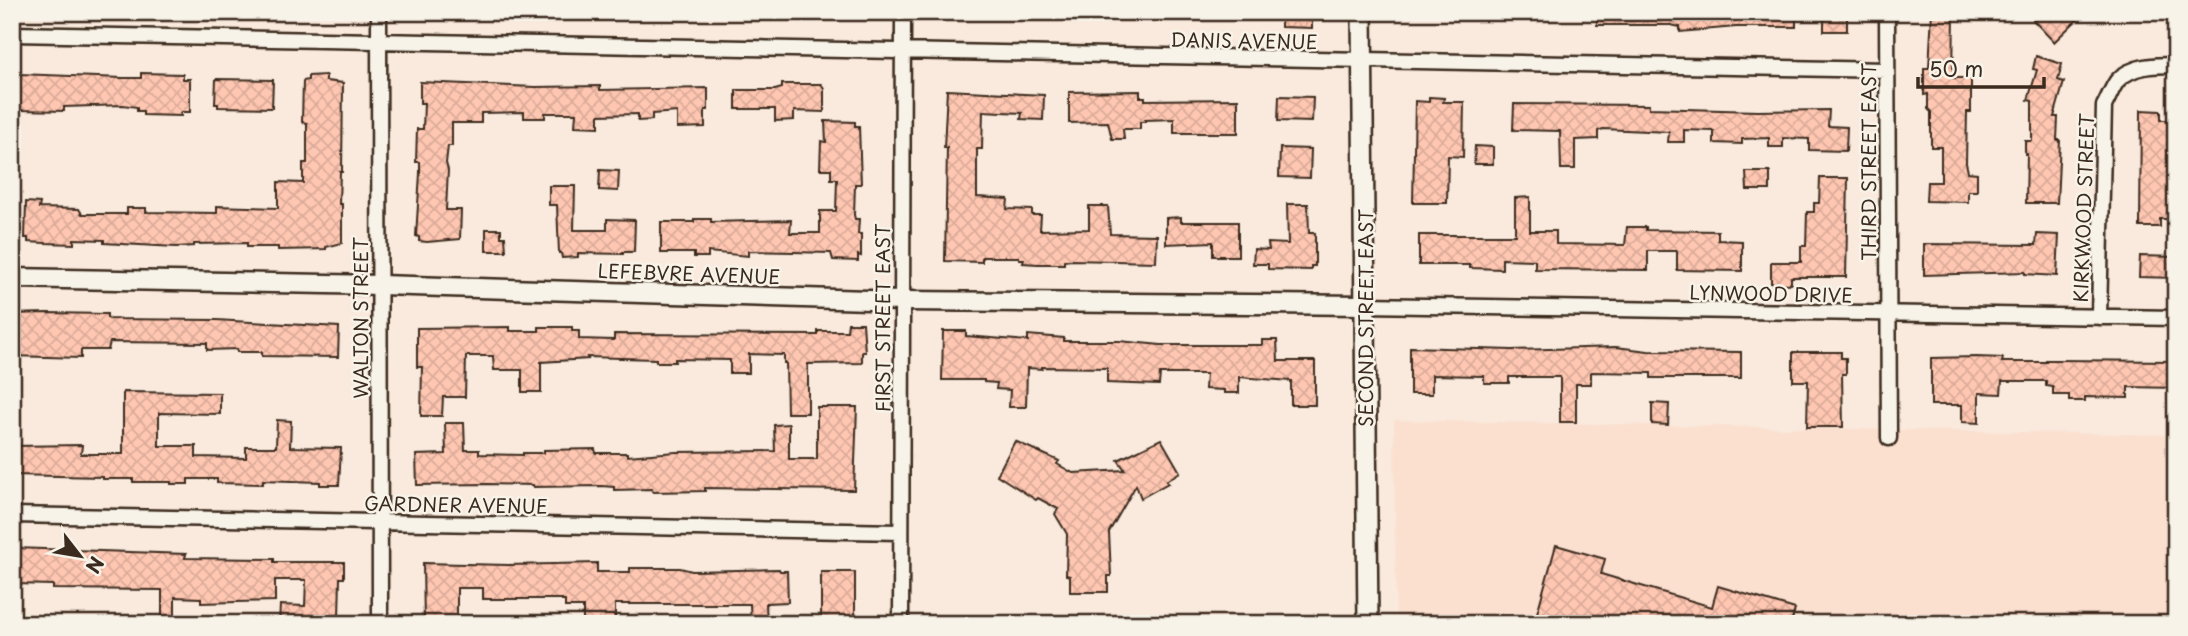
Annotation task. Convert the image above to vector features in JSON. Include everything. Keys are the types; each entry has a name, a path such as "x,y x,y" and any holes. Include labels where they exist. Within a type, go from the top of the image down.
{"main road":[{"name":"SECOND STREET EAST","path":"1362,12 1368,624"}],"street":[{"name":"WALTON STREET","path":"379,12 380,624"},
{"name":"FIRST STREET EAST","path":"901,624 902,12"},
{"name":"THIRD STREET EAST","path":"1887,12 1886,315 1889,438"},
{"name":"DANIS AVENUE","path":"12,34 1887,70"},
{"name":"KIRKWOOD STREET","path":"2098,317 2104,106 2117,81 2132,70 2157,65 2176,65"},
{"name":"LEFEBVRE AVENUE","path":"12,278 380,285 902,301 1365,305"},
{"name":"LYNWOOD DRIVE","path":"1365,305 2176,318"},
{"name":"GARDNER AVENUE","path":"12,515 900,532"}],"shaded area":[{"path":"1394,420 2176,435 2176,624 1396,624"}],"building":[{"path":"1281,12 1312,12 1312,28 1281,27"},
{"path":"1597,12 1796,12 1796,27 1736,27 1680,32 1680,27 1671,25 1597,25"},
{"path":"1824,12 1847,12 1847,31 1824,31"},
{"path":"1932,12 1954,12 1953,78 1971,78 1966,163 1968,172 1977,173 1977,191 1968,191 1968,202 1926,201 1927,182 1941,182 1941,147 1931,147 1931,112 1928,109 1928,94 1924,95 1924,68 1929,68"},
{"path":"2041,12 2085,12 2054,42 2033,20"},
{"path":"2036,56 2062,64 2058,80 2064,82 2054,117 2058,117 2057,140 2060,140 2057,203 2026,203 2025,141 2032,141 2032,101 2028,100 2037,70 2033,69"},
{"path":"141,73 183,74 183,79 190,79 190,112 181,112 181,116 143,115 143,111 137,111 137,107 123,105 64,107 64,111 20,110 19,74 141,78"},
{"path":"326,75 326,81 343,83 339,204 342,204 342,243 326,249 278,250 278,247 247,247 247,243 176,247 104,243 104,240 74,239 74,244 28,242 28,238 25,238 26,202 40,203 39,208 79,209 82,214 127,214 127,208 146,208 146,212 217,213 217,206 278,208 278,182 303,183 303,163 307,163 307,123 302,122 303,81 308,80 308,76"},
{"path":"216,79 273,80 272,108 218,107 218,104 215,104"},
{"path":"420,82 535,87 600,86 600,90 708,88 708,110 705,110 705,127 677,128 677,112 652,114 652,120 638,121 638,114 599,115 599,127 575,126 576,113 545,113 545,118 524,118 524,112 481,113 481,123 452,123 452,146 448,146 446,163 446,210 461,210 460,239 427,242 419,241 416,236 420,173 420,162 416,162 417,129 423,129 424,103 420,103"},
{"path":"782,84 821,84 824,88 824,112 794,111 794,120 775,121 775,109 736,109 736,90 775,90 782,88"},
{"path":"947,90 1044,95 1043,120 1021,119 1022,113 983,111 982,149 977,149 977,197 1008,199 1007,209 1032,210 1032,215 1041,215 1040,230 1089,229 1089,206 1108,206 1110,234 1157,235 1156,262 1071,260 1064,261 1064,264 1038,264 1023,263 1024,259 1019,257 982,257 982,262 945,261 947,148 944,148"},
{"path":"1140,91 1140,97 1145,97 1145,100 1238,99 1238,133 1174,133 1174,119 1145,120 1140,122 1140,129 1123,129 1124,139 1112,139 1108,122 1069,123 1069,92"},
{"path":"1279,96 1313,97 1312,122 1278,121"},
{"path":"1429,97 1444,98 1443,102 1464,102 1463,157 1448,156 1447,203 1413,203 1415,101 1429,102"},
{"path":"1514,104 1649,105 1649,108 1758,111 1829,110 1828,126 1847,127 1846,151 1809,150 1809,139 1783,138 1783,147 1769,147 1769,138 1742,139 1742,144 1714,143 1714,131 1684,130 1684,142 1668,142 1669,132 1603,129 1598,131 1598,139 1575,140 1575,169 1561,169 1560,131 1513,130"},
{"path":"2141,110 2161,111 2161,120 2176,120 2176,143 2171,143 2170,195 2176,195 2175,219 2160,219 2160,227 2140,227"},
{"path":"825,121 855,122 855,126 859,126 861,184 855,184 854,215 855,219 859,219 858,234 861,234 861,256 858,255 858,261 833,260 831,253 748,251 748,256 708,252 708,257 694,257 694,253 661,253 661,222 694,222 694,219 711,219 711,222 791,220 790,233 820,233 820,211 836,211 837,179 831,179 831,169 820,169 821,141 826,142"},
{"path":"1475,146 1493,147 1493,164 1474,164"},
{"path":"1280,148 1311,149 1310,178 1279,177"},
{"path":"600,170 619,171 618,191 599,190"},
{"path":"1746,172 1770,172 1770,190 1747,190"},
{"path":"1820,178 1848,178 1846,277 1791,277 1791,284 1771,283 1771,262 1801,262 1801,246 1806,246 1807,212 1814,212 1814,203 1819,203"},
{"path":"549,186 575,186 574,230 607,230 607,219 635,220 634,252 578,253 578,257 562,258 559,253 557,205 549,205"},
{"path":"1530,197 1530,231 1556,231 1556,244 1625,245 1627,227 1646,227 1646,230 1718,231 1718,240 1742,241 1742,271 1677,270 1677,251 1648,251 1648,270 1535,269 1535,260 1502,259 1502,269 1470,268 1470,265 1419,265 1419,235 1515,235 1515,198"},
{"path":"1287,204 1308,204 1309,233 1315,233 1315,266 1311,266 1311,270 1268,269 1268,264 1253,264 1254,249 1269,250 1268,243 1288,244"},
{"path":"1181,217 1181,222 1238,222 1238,256 1213,256 1213,242 1166,244 1166,218"},
{"path":"486,229 501,229 501,237 505,237 506,251 486,251"},
{"path":"2037,234 2059,235 2057,276 2025,272 1924,275 1924,244 2036,245"},
{"path":"2140,256 2176,257 2176,278 2139,277"},
{"path":"12,314 107,314 110,319 216,320 339,327 338,357 262,356 262,352 237,352 237,349 207,350 207,343 110,342 108,350 81,350 81,358 12,356"},
{"path":"848,323 863,323 865,352 862,352 862,363 808,364 808,413 787,413 784,355 749,354 749,373 730,373 730,360 675,359 675,362 656,362 656,359 587,357 588,359 541,362 541,392 522,392 522,370 494,370 493,356 466,356 465,397 443,397 442,416 421,416 422,367 417,367 417,328 510,327 510,331 539,331 539,327 572,327 572,331 579,331 579,339 614,340 614,334 818,335 818,331 847,331"},
{"path":"943,331 966,331 966,336 1028,341 1028,335 1064,338 1064,341 1119,341 1161,345 1262,345 1262,340 1277,340 1278,361 1315,361 1315,405 1291,405 1291,381 1239,377 1239,393 1224,393 1224,390 1205,389 1206,374 1160,374 1159,385 1107,383 1107,368 1042,367 1027,368 1026,407 1009,407 1010,390 996,389 997,383 984,380 942,380"},
{"path":"1410,347 1512,350 1616,347 1648,351 1741,352 1741,378 1651,378 1651,373 1591,372 1591,384 1576,384 1576,422 1560,422 1560,377 1509,377 1509,383 1484,383 1484,376 1432,375 1432,394 1410,394"},
{"path":"1793,352 1841,352 1841,358 1846,358 1846,374 1842,374 1843,427 1807,427 1808,381 1793,381"},
{"path":"1931,358 2003,358 2002,362 2176,361 2176,388 2128,387 2128,398 2085,397 2085,401 2069,401 2069,395 2053,395 2053,387 2046,386 2046,381 2002,381 2001,394 1979,393 1979,423 1962,422 1962,405 1931,405"},
{"path":"123,392 220,393 220,414 159,413 159,446 196,446 196,457 246,458 246,447 276,447 277,420 291,421 290,447 341,448 339,485 263,480 263,484 217,483 217,479 188,479 188,484 171,484 103,477 12,475 12,446 82,445 81,454 123,454"},
{"path":"1652,403 1669,404 1668,425 1652,424"},
{"path":"817,407 857,407 854,490 705,488 705,491 653,492 652,489 614,490 614,487 601,486 417,485 416,455 446,454 445,423 464,423 465,450 479,450 479,454 523,455 544,453 544,450 595,449 596,453 627,453 627,456 676,452 775,451 774,425 789,424 789,459 817,459"},
{"path":"1161,439 1180,472 1166,481 1168,483 1141,498 1136,485 1109,532 1111,576 1108,576 1108,592 1070,592 1070,576 1066,575 1067,534 1055,514 1058,509 1038,498 1036,500 997,475 1015,441 1059,461 1057,464 1073,473 1125,470 1118,460"},
{"path":"1556,545 1605,559 1601,574 1712,607 1718,586 1795,609 1791,624 1534,624"},
{"path":"15,548 186,554 185,558 274,559 274,562 344,562 344,578 340,578 339,618 322,618 321,624 279,624 280,605 305,606 306,580 275,580 275,601 201,603 201,598 175,597 175,624 162,624 162,590 53,589 53,585 15,584 15,577 12,577 12,553 15,553"},
{"path":"423,563 597,563 597,572 630,572 630,568 680,568 692,571 779,569 787,571 788,602 766,603 767,624 751,624 750,604 615,604 615,624 583,624 583,607 565,607 565,601 562,599 483,599 483,588 457,588 457,620 444,620 444,624 424,624"},
{"path":"821,572 855,572 855,624 821,624"}]}
